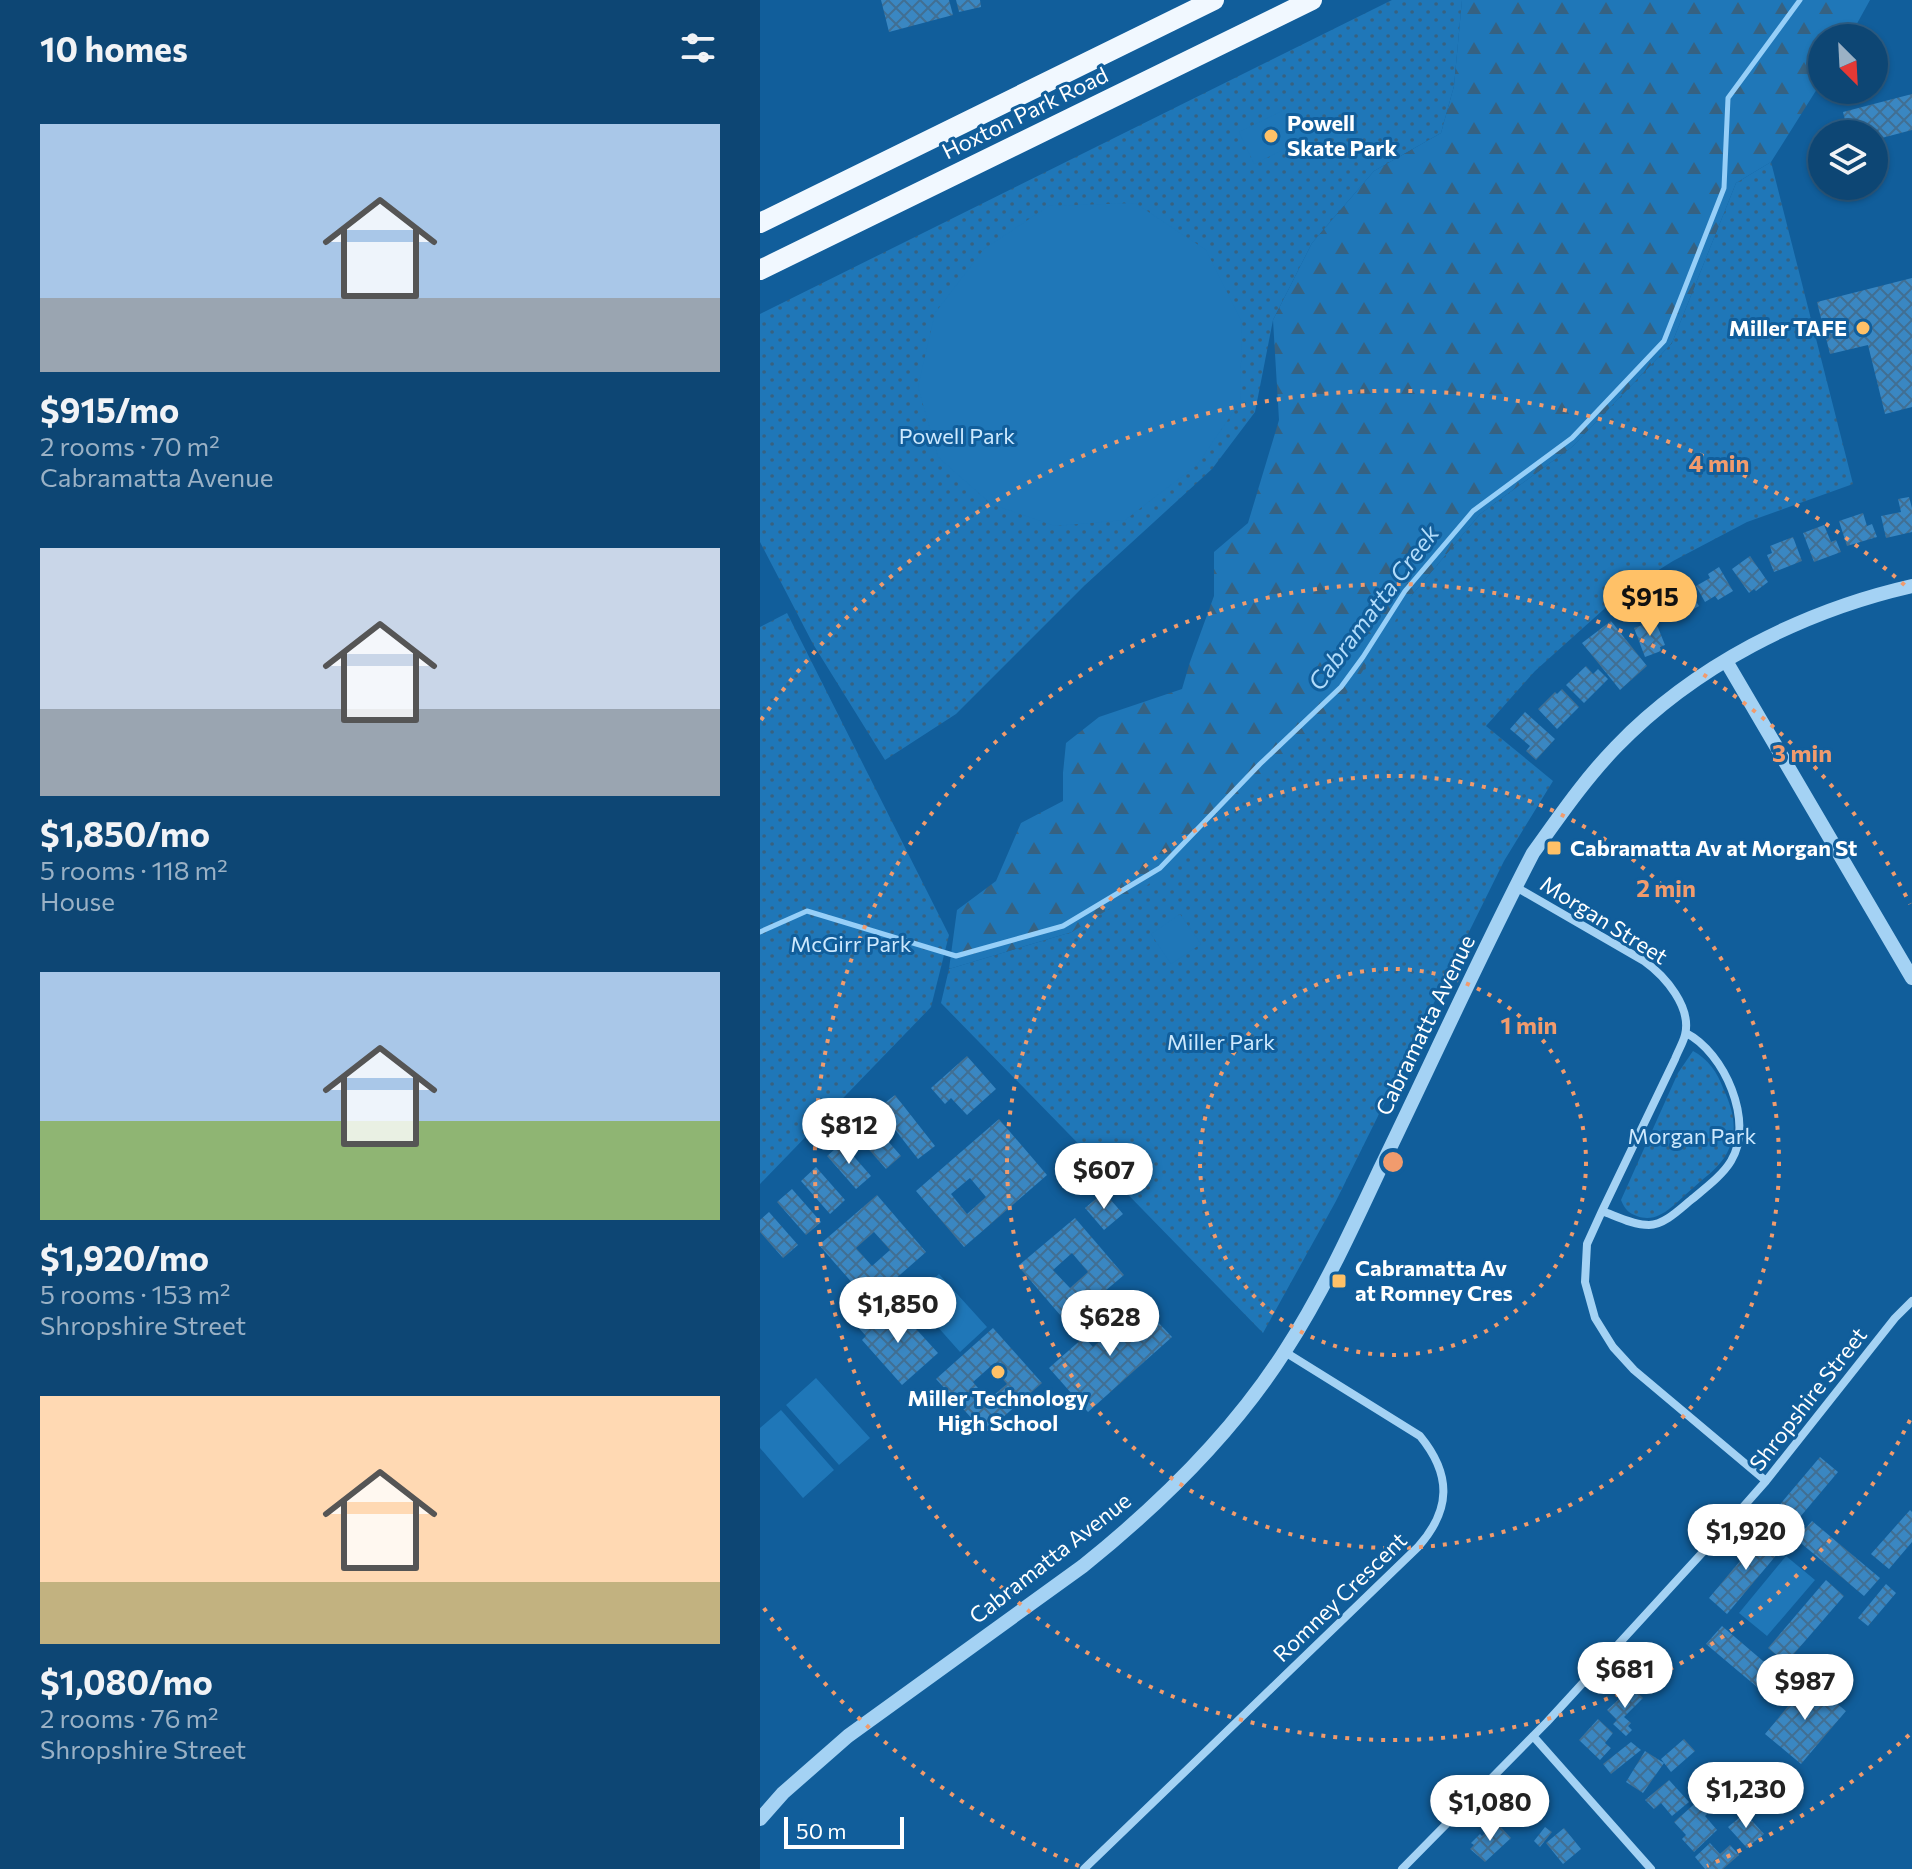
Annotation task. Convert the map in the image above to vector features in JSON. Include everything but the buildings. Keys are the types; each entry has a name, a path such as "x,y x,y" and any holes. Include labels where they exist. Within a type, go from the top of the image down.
{"main road":[{"name":"Hoxton Park Road","path":"760,223 1214,0"},
{"name":"Hoxton Park Road","path":"760,270 1312,0"}],"street":[{"name":"Cabramatta Avenue","path":"760,1819 783,1793 848,1736 1118,1538 1206,1453 1252,1397 1285,1352 1330,1275 1533,853 1567,805 1615,748 1661,706 1765,638 1861,598 1912,586"},
{"path":"1726,661 1912,978"},
{"name":"Morgan Street","path":"1516,887 1657,970 1676,995 1686,1033"},
{"path":"1602,1211 1637,1223 1654,1225 1681,1208 1730,1163 1738,1147 1741,1130 1738,1108 1710,1052 1698,1039 1686,1033 1602,1211 1587,1244 1585,1282 1595,1318 1613,1347 1634,1370 1766,1481"},
{"name":"Shropshire Street","path":"1402,1869 1533,1736 1766,1481 1895,1318 1912,1301"},
{"name":"Romney Crescent","path":"1084,1869 1418,1547 1433,1531 1439,1517 1443,1481 1430,1449 1420,1436 1285,1352"},
{"path":"1533,1736 1651,1869"}],"green space":[{"name":"Powell Park","path":"1392,0 1462,0 1454,86 1441,133 1374,171 1312,243 1273,320 1255,412 1212,469 1084,586 956,714 885,760 813,644 760,542 760,314"},
{"path":"1462,0 1870,0 1857,24 1808,24 1808,103 1771,162 1736,183 1672,343 1572,447 1480,514 1412,595 1351,689 1165,874 1072,932 949,969 957,910 996,881 1021,823 1063,801 1066,743 1099,717 1182,689 1214,596 1214,552 1248,523 1279,420 1273,320 1312,243 1374,171 1441,133 1454,86"},
{"name":"Powell Skate Park","path":"1288,108 1304,140 1254,164 1239,132"},
{"name":"Miller Park","path":"1771,162 1853,484 1747,522 1673,561 1622,593 1535,671 1486,726 1553,781 1504,861 1336,1201 1263,1333 941,1003 949,969 1072,932 1412,595 1480,514 1572,447 1672,343 1736,183"},
{"path":"1135,203 1206,250 1242,322 1240,402 1197,465 1125,520 1055,526 991,504 938,457 918,387 935,313 984,249 1049,206"},
{"name":"McGirr Park","path":"787,613 949,935 931,1007 760,1184 760,627"},
{"path":"1180,914 1201,944 1171,964 1151,934"},
{"name":"Morgan Park","path":"1693,1051 1711,1066 1727,1096 1733,1120 1731,1144 1716,1167 1661,1215 1645,1218 1631,1214 1621,1200 1678,1073"},
{"path":"939,1274 987,1327 960,1352 912,1298"},
{"path":"816,1378 870,1438 839,1465 786,1405"},
{"path":"781,1410 834,1470 803,1498 760,1448 760,1428"},
{"path":"1786,1556 1815,1580 1767,1636 1739,1613"}],"waterway":[{"name":"Cabramatta Creek","path":"760,932 807,911 956,956 1063,926 1160,868 1260,764 1341,687 1405,591 1473,511 1572,438 1664,341 1724,188 1728,98 1800,0"}],"place":[{"name":"Powell Skate Park","path":"1271,136"},
{"name":"Miller TAFE","path":"1863,328"},
{"name":"Cabramatta Av at Morgan St","path":"1554,848"},
{"name":"Cabramatta Av at Romney Cres","path":"1339,1281"},
{"name":"Miller Technology High School","path":"998,1372"}]}
